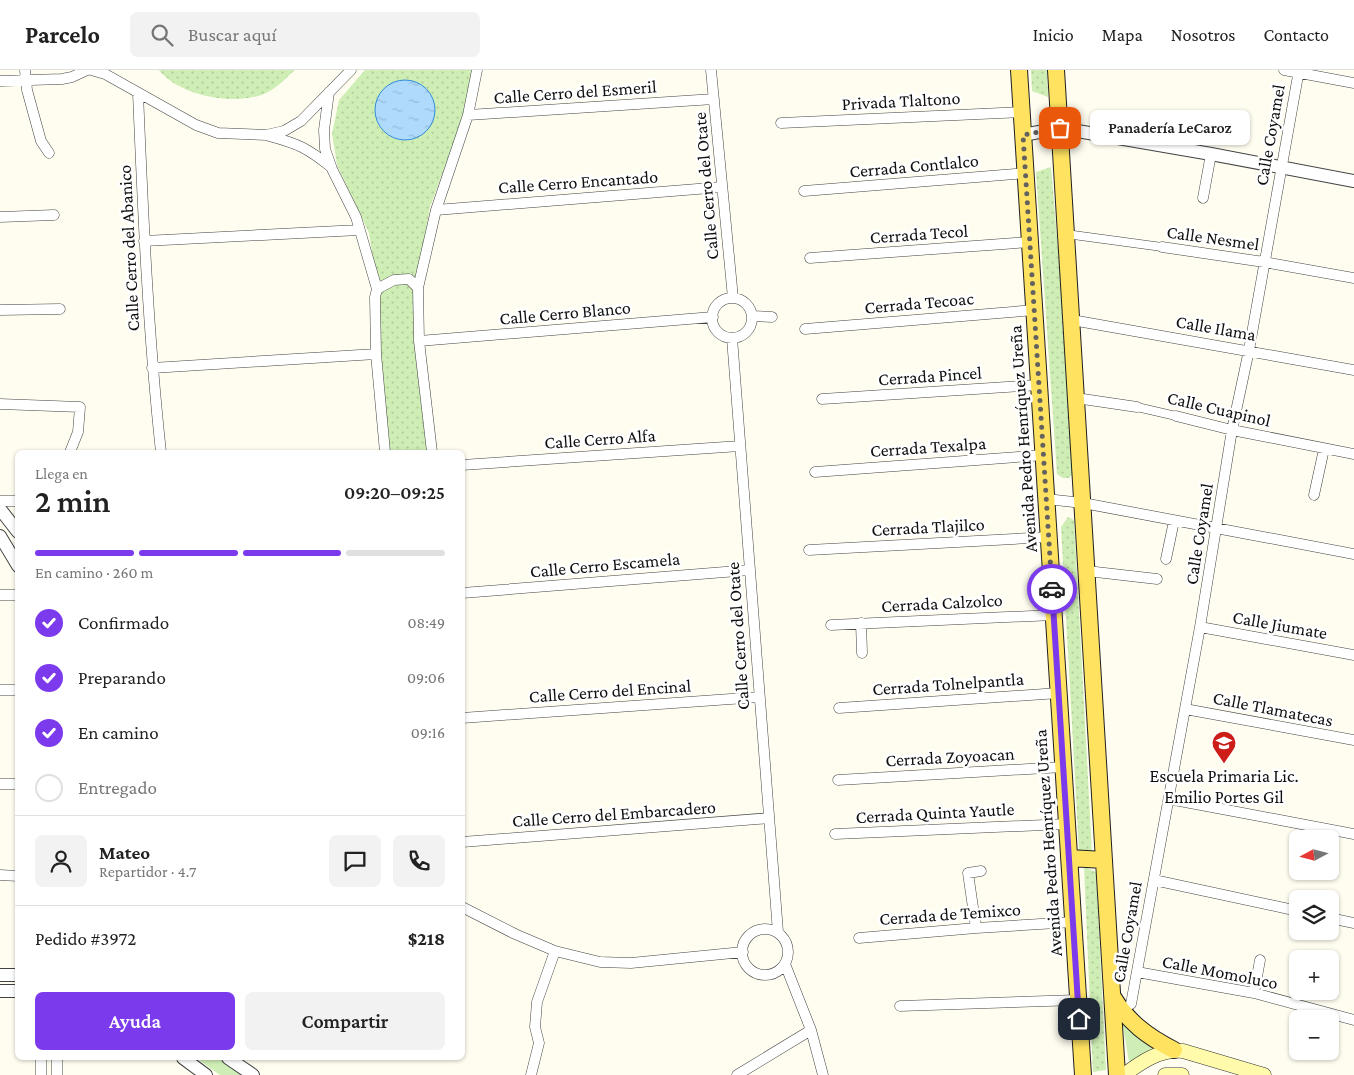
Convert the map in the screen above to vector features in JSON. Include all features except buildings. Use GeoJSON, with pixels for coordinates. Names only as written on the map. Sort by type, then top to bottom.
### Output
{"type":"FeatureCollection","features":[{"type":"Feature","properties":{"kind":"main road","name":"Avenida Pedro Henríquez Ureña"},"geometry":{"type":"LineString","coordinates":[[1019,70],[1083,1075]]}},
{"type":"Feature","properties":{"kind":"main road"},"geometry":{"type":"LineString","coordinates":[[1056,70],[1117,1075]]}},
{"type":"Feature","properties":{"kind":"main road"},"geometry":{"type":"LineString","coordinates":[[1069,858],[1104,860]]}},
{"type":"Feature","properties":{"kind":"main road"},"geometry":{"type":"LineString","coordinates":[[1113,996],[1120,1009],[1142,1031],[1174,1050],[1264,1075]]}},
{"type":"Feature","properties":{"kind":"main road"},"geometry":{"type":"LineString","coordinates":[[1124,1075],[1150,1058],[1174,1050]]}},
{"type":"Feature","properties":{"kind":"main road"},"geometry":{"type":"LineString","coordinates":[[1165,1075],[1182,1075]]}},
{"type":"Feature","properties":{"kind":"street"},"geometry":{"type":"LineString","coordinates":[[0,81],[25,74],[62,79],[72,77],[87,70]]}},
{"type":"Feature","properties":{"kind":"street"},"geometry":{"type":"LineString","coordinates":[[92,70],[105,74],[196,125],[218,133],[266,135],[296,143],[310,150],[332,169]]}},
{"type":"Feature","properties":{"kind":"street"},"geometry":{"type":"LineString","coordinates":[[266,135],[284,131],[301,121],[350,70]]}},
{"type":"Feature","properties":{"kind":"street"},"geometry":{"type":"LineString","coordinates":[[432,450],[419,341],[418,288],[436,210],[468,115],[477,70]]}},
{"type":"Feature","properties":{"kind":"street","name":"Calle Cerro del Otate"},"geometry":{"type":"LineString","coordinates":[[711,70],[733,298]]}},
{"type":"Feature","properties":{"kind":"street"},"geometry":{"type":"LineString","coordinates":[[1284,70],[1299,71],[1354,83]]}},
{"type":"Feature","properties":{"kind":"street","name":"Calle Coyamel"},"geometry":{"type":"LineString","coordinates":[[1131,1004],[1200,627],[1232,430],[1249,350],[1280,167],[1299,71]]}},
{"type":"Feature","properties":{"kind":"street"},"geometry":{"type":"LineString","coordinates":[[25,74],[41,141],[50,153]]}},
{"type":"Feature","properties":{"kind":"street"},"geometry":{"type":"LineString","coordinates":[[329,92],[324,130],[325,149],[332,169],[356,217],[377,289],[375,297],[376,354],[385,450]]}},
{"type":"Feature","properties":{"kind":"street","name":"Calle Cerro del Abanico"},"geometry":{"type":"LineString","coordinates":[[138,93],[144,241],[152,368],[161,450]]}},
{"type":"Feature","properties":{"kind":"street","name":"Calle Cerro del Esmeril"},"geometry":{"type":"LineString","coordinates":[[468,115],[714,98]]}},
{"type":"Feature","properties":{"kind":"street","name":"Privada Tlaltono"},"geometry":{"type":"LineString","coordinates":[[781,123],[1022,112]]}},
{"type":"Feature","properties":{"kind":"street"},"geometry":{"type":"LineString","coordinates":[[1023,135],[1060,128],[1354,181]]}},
{"type":"Feature","properties":{"kind":"street"},"geometry":{"type":"LineString","coordinates":[[1203,198],[1211,154]]}},
{"type":"Feature","properties":{"kind":"street","name":"Cerrada Contlalco"},"geometry":{"type":"LineString","coordinates":[[804,191],[1026,173]]}},
{"type":"Feature","properties":{"kind":"street","name":"Calle Cerro Encantado"},"geometry":{"type":"LineString","coordinates":[[436,210],[722,187]]}},
{"type":"Feature","properties":{"kind":"street"},"geometry":{"type":"LineString","coordinates":[[0,217],[54,216]]}},
{"type":"Feature","properties":{"kind":"street"},"geometry":{"type":"LineString","coordinates":[[144,241],[359,230]]}},
{"type":"Feature","properties":{"kind":"street","name":"Calle Nesmel"},"geometry":{"type":"LineString","coordinates":[[1066,234],[1264,262],[1354,278]]}},
{"type":"Feature","properties":{"kind":"street","name":"Cerrada Tecol"},"geometry":{"type":"LineString","coordinates":[[810,258],[1030,242]]}},
{"type":"Feature","properties":{"kind":"street"},"geometry":{"type":"LineString","coordinates":[[377,289],[394,280],[409,279],[418,288]]}},
{"type":"Feature","properties":{"kind":"street"},"geometry":{"type":"LineString","coordinates":[[733,298],[746,303],[752,316],[747,332],[732,338],[719,333],[715,327],[713,317],[718,305],[723,300],[733,298]]}},
{"type":"Feature","properties":{"kind":"street"},"geometry":{"type":"LineString","coordinates":[[0,310],[60,309]]}},
{"type":"Feature","properties":{"kind":"street","name":"Cerrada Tecoac"},"geometry":{"type":"LineString","coordinates":[[805,329],[1034,310]]}},
{"type":"Feature","properties":{"kind":"street"},"geometry":{"type":"LineString","coordinates":[[752,316],[772,317]]}},
{"type":"Feature","properties":{"kind":"street","name":"Calle Cerro Blanco"},"geometry":{"type":"LineString","coordinates":[[419,341],[713,317]]}},
{"type":"Feature","properties":{"kind":"street","name":"Calle Ilama"},"geometry":{"type":"LineString","coordinates":[[1072,320],[1354,370]]}},
{"type":"Feature","properties":{"kind":"street","name":"Calle Cerro del Otate"},"geometry":{"type":"LineString","coordinates":[[732,338],[778,932]]}},
{"type":"Feature","properties":{"kind":"street"},"geometry":{"type":"LineString","coordinates":[[152,368],[376,354]]}},
{"type":"Feature","properties":{"kind":"street","name":"Cerrada Pincel"},"geometry":{"type":"LineString","coordinates":[[822,399],[1039,386]]}},
{"type":"Feature","properties":{"kind":"street","name":"Calle Cuapinol"},"geometry":{"type":"LineString","coordinates":[[1076,398],[1137,407],[1232,430],[1354,454]]}},
{"type":"Feature","properties":{"kind":"street"},"geometry":{"type":"LineString","coordinates":[[0,404],[80,407],[78,432],[71,450]]}},
{"type":"Feature","properties":{"kind":"street","name":"Calle Cerro Alfa"},"geometry":{"type":"LineString","coordinates":[[465,465],[740,446]]}},
{"type":"Feature","properties":{"kind":"street"},"geometry":{"type":"LineString","coordinates":[[1314,495],[1324,449]]}},
{"type":"Feature","properties":{"kind":"street","name":"Cerrada Texalpa"},"geometry":{"type":"LineString","coordinates":[[815,472],[1044,455]]}},
{"type":"Feature","properties":{"kind":"street"},"geometry":{"type":"LineString","coordinates":[[1046,499],[1083,503],[1354,554]]}},
{"type":"Feature","properties":{"kind":"street"},"geometry":{"type":"LineString","coordinates":[[0,501],[15,501]]}},
{"type":"Feature","properties":{"kind":"street"},"geometry":{"type":"LineString","coordinates":[[0,509],[15,528]]}},
{"type":"Feature","properties":{"kind":"street"},"geometry":{"type":"LineString","coordinates":[[1166,559],[1174,521]]}},
{"type":"Feature","properties":{"kind":"street"},"geometry":{"type":"LineString","coordinates":[[0,536],[15,561]]}},
{"type":"Feature","properties":{"kind":"street","name":"Cerrada Tlajilco"},"geometry":{"type":"LineString","coordinates":[[809,550],[1049,537]]}},
{"type":"Feature","properties":{"kind":"street","name":"Calle Cerro Escamela"},"geometry":{"type":"LineString","coordinates":[[465,593],[750,570]]}},
{"type":"Feature","properties":{"kind":"street"},"geometry":{"type":"LineString","coordinates":[[1087,571],[1157,579]]}},
{"type":"Feature","properties":{"kind":"street"},"geometry":{"type":"LineString","coordinates":[[0,594],[15,595]]}},
{"type":"Feature","properties":{"kind":"street","name":"Cerrada Calzolco"},"geometry":{"type":"LineString","coordinates":[[831,625],[1054,615]]}},
{"type":"Feature","properties":{"kind":"street"},"geometry":{"type":"LineString","coordinates":[[861,623],[862,653]]}},
{"type":"Feature","properties":{"kind":"street","name":"Calle Jiumate"},"geometry":{"type":"LineString","coordinates":[[1200,627],[1354,655]]}},
{"type":"Feature","properties":{"kind":"street"},"geometry":{"type":"LineString","coordinates":[[0,690],[15,690]]}},
{"type":"Feature","properties":{"kind":"street","name":"Cerrada Tolnelpantla"},"geometry":{"type":"LineString","coordinates":[[839,708],[1059,693]]}},
{"type":"Feature","properties":{"kind":"street","name":"Calle Cerro del Encinal"},"geometry":{"type":"LineString","coordinates":[[465,718],[759,697]]}},
{"type":"Feature","properties":{"kind":"street","name":"Calle Tlamatecas"},"geometry":{"type":"LineString","coordinates":[[1185,709],[1354,740]]}},
{"type":"Feature","properties":{"kind":"street","name":"Cerrada Zoyoacan"},"geometry":{"type":"LineString","coordinates":[[838,780],[1063,767]]}},
{"type":"Feature","properties":{"kind":"street"},"geometry":{"type":"LineString","coordinates":[[0,784],[15,784]]}},
{"type":"Feature","properties":{"kind":"street"},"geometry":{"type":"LineString","coordinates":[[1169,799],[1354,834]]}},
{"type":"Feature","properties":{"kind":"street","name":"Calle Cerro del Embarcadero"},"geometry":{"type":"LineString","coordinates":[[465,842],[769,818]]}},
{"type":"Feature","properties":{"kind":"street","name":"Cerrada Quinta Yautle"},"geometry":{"type":"LineString","coordinates":[[835,834],[1067,824]]}},
{"type":"Feature","properties":{"kind":"street"},"geometry":{"type":"LineString","coordinates":[[976,928],[968,873],[981,871]]}},
{"type":"Feature","properties":{"kind":"street"},"geometry":{"type":"LineString","coordinates":[[0,876],[15,876]]}},
{"type":"Feature","properties":{"kind":"street"},"geometry":{"type":"LineString","coordinates":[[1154,880],[1289,909]]}},
{"type":"Feature","properties":{"kind":"street"},"geometry":{"type":"LineString","coordinates":[[465,909],[515,934],[555,951],[600,962],[631,963],[742,952]]}},
{"type":"Feature","properties":{"kind":"street"},"geometry":{"type":"LineString","coordinates":[[1339,920],[1354,923]]}},
{"type":"Feature","properties":{"kind":"street","name":"Cerrada de Temixco"},"geometry":{"type":"LineString","coordinates":[[859,938],[1073,922]]}},
{"type":"Feature","properties":{"kind":"street"},"geometry":{"type":"LineString","coordinates":[[766,929],[778,932],[788,946],[785,964],[777,972],[765,975],[749,968],[742,952],[746,940],[754,932],[766,929]]}},
{"type":"Feature","properties":{"kind":"street"},"geometry":{"type":"LineString","coordinates":[[531,1075],[539,1043],[535,1027],[537,1002],[555,951]]}},
{"type":"Feature","properties":{"kind":"street"},"geometry":{"type":"LineString","coordinates":[[1254,993],[1260,960]]}},
{"type":"Feature","properties":{"kind":"street"},"geometry":{"type":"LineString","coordinates":[[785,964],[811,1030],[823,1075]]}},
{"type":"Feature","properties":{"kind":"street","name":"Calle Momoluco"},"geometry":{"type":"LineString","coordinates":[[1137,972],[1254,993],[1354,1020]]}},
{"type":"Feature","properties":{"kind":"street"},"geometry":{"type":"LineString","coordinates":[[0,975],[15,975]]}},
{"type":"Feature","properties":{"kind":"street"},"geometry":{"type":"LineString","coordinates":[[0,991],[15,991]]}},
{"type":"Feature","properties":{"kind":"street"},"geometry":{"type":"LineString","coordinates":[[900,1006],[1078,1000]]}},
{"type":"Feature","properties":{"kind":"street"},"geometry":{"type":"LineString","coordinates":[[737,1075],[811,1030]]}},
{"type":"Feature","properties":{"kind":"street"},"geometry":{"type":"LineString","coordinates":[[41,1060],[41,1075]]}},
{"type":"Feature","properties":{"kind":"street"},"geometry":{"type":"LineString","coordinates":[[57,1060],[57,1075]]}},
{"type":"Feature","properties":{"kind":"street"},"geometry":{"type":"LineString","coordinates":[[186,1060],[206,1075]]}},
{"type":"Feature","properties":{"kind":"street"},"geometry":{"type":"LineString","coordinates":[[231,1060],[253,1075]]}},
{"type":"Feature","properties":{"kind":"green space"},"geometry":{"type":"Polygon","coordinates":[[[159,70],[295,70],[281,83],[264,94],[238,99],[223,99],[193,92],[168,79],[159,70]]]}},
{"type":"Feature","properties":{"kind":"green space"},"geometry":{"type":"Polygon","coordinates":[[[365,70],[472,70],[464,115],[430,207],[416,287],[430,450],[387,450],[380,387],[378,288],[369,233],[337,165],[332,134],[339,100],[365,70]]]}},
{"type":"Feature","properties":{"kind":"green space"},"geometry":{"type":"Polygon","coordinates":[[[1031,70],[1047,70],[1048,97],[1032,91],[1031,70]]]}},
{"type":"Feature","properties":{"kind":"green space"},"geometry":{"type":"Polygon","coordinates":[[[1051,167],[1077,470],[1069,478],[1063,478],[1057,474],[1036,172],[1051,167]]]}},
{"type":"Feature","properties":{"kind":"green space"},"geometry":{"type":"Polygon","coordinates":[[[1068,517],[1074,520],[1092,853],[1079,850],[1061,527],[1068,517]]]}},
{"type":"Feature","properties":{"kind":"green space"},"geometry":{"type":"Polygon","coordinates":[[[1084,867],[1096,872],[1106,1070],[1093,1072],[1084,867]]]}},
{"type":"Feature","properties":{"kind":"green space"},"geometry":{"type":"Polygon","coordinates":[[[1122,1021],[1158,1049],[1129,1062],[1122,1021]]]}},
{"type":"Feature","properties":{"kind":"green space"},"geometry":{"type":"Polygon","coordinates":[[[199,1060],[221,1060],[242,1075],[220,1075],[199,1060]]]}},
{"type":"Feature","properties":{"kind":"water"},"geometry":{"type":"Polygon","coordinates":[[[405,80],[421,85],[426,89],[430,94],[435,110],[430,126],[426,131],[421,135],[405,140],[389,135],[384,131],[380,126],[375,110],[380,94],[384,89],[389,85],[405,80]]]}},
{"type":"Feature","properties":{"kind":"way so far"},"geometry":{"type":"LineString","coordinates":[[1052,589],[1023,135],[1060,128]]}},
{"type":"Feature","properties":{"kind":"place","name":"Panadería LeCaroz"},"geometry":{"type":"Point","coordinates":[1060,128]}},
{"type":"Feature","properties":{"kind":"place","name":"Escuela Primaria Lic. Emilio Portes Gil"},"geometry":{"type":"Point","coordinates":[1224,764]}},
{"type":"Feature","properties":{"kind":"route"},"geometry":{"type":"LineString","coordinates":[[1052,589],[1079,1019]]}}]}
